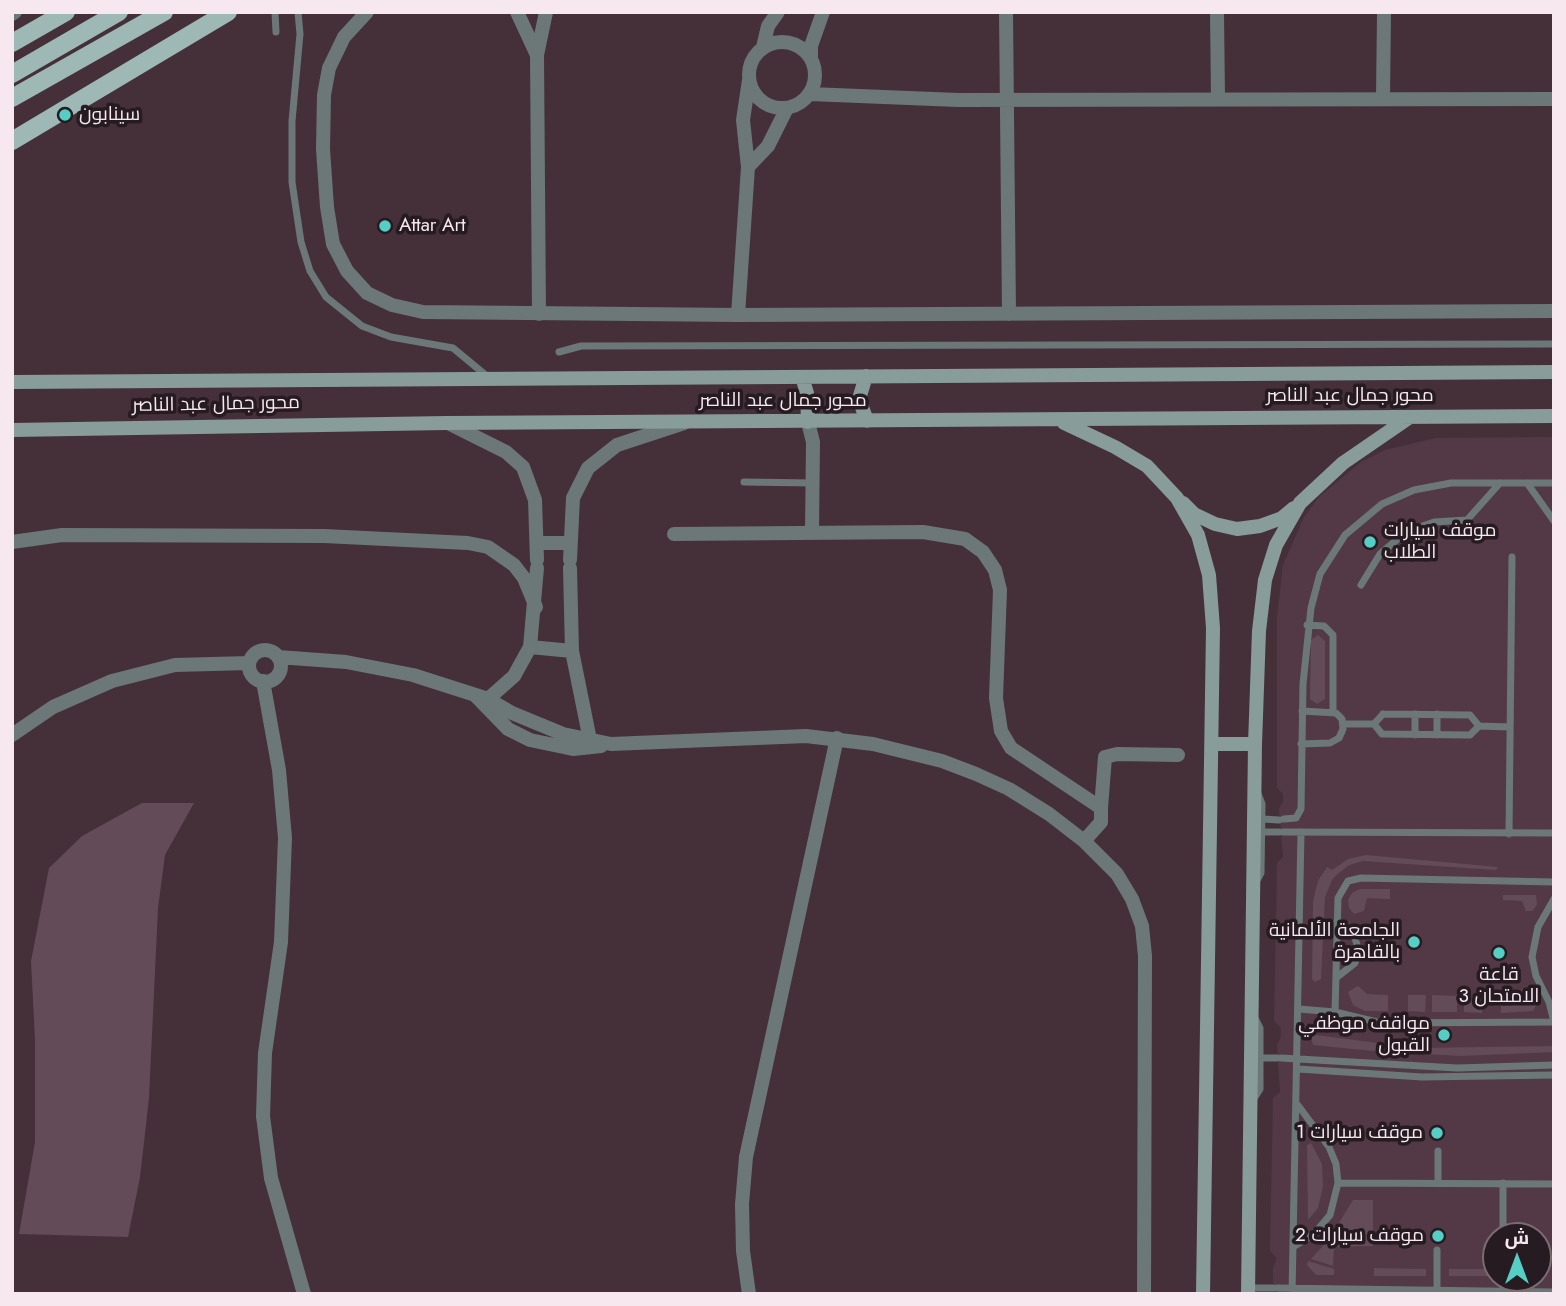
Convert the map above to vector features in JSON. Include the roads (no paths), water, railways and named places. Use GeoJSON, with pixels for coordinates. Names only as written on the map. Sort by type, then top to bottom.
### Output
{"type":"FeatureCollection","features":[{"type":"Feature","properties":{"kind":"main road"},"geometry":{"type":"LineString","coordinates":[[12,43],[66,12]]}},
{"type":"Feature","properties":{"kind":"main road"},"geometry":{"type":"LineString","coordinates":[[12,74],[119,12]]}},
{"type":"Feature","properties":{"kind":"main road"},"geometry":{"type":"LineString","coordinates":[[12,99],[164,12]]}},
{"type":"Feature","properties":{"kind":"main road"},"geometry":{"type":"LineString","coordinates":[[12,141],[228,12]]}},
{"type":"Feature","properties":{"kind":"main road","name":"محور جمال عبد الناصر"},"geometry":{"type":"LineString","coordinates":[[12,382],[1554,372]]}},
{"type":"Feature","properties":{"kind":"main road"},"geometry":{"type":"LineString","coordinates":[[866,376],[859,399],[867,421]]}},
{"type":"Feature","properties":{"kind":"main road"},"geometry":{"type":"LineString","coordinates":[[802,377],[807,393],[808,422]]}},
{"type":"Feature","properties":{"kind":"main road","name":"محور جمال عبد الناصر"},"geometry":{"type":"LineString","coordinates":[[12,429],[447,423],[1554,416]]}},
{"type":"Feature","properties":{"kind":"main road"},"geometry":{"type":"LineString","coordinates":[[1056,420],[1115,447],[1147,466],[1194,514],[1215,524],[1237,528],[1260,526],[1282,518],[1343,463],[1410,417]]}},
{"type":"Feature","properties":{"kind":"main road"},"geometry":{"type":"LineString","coordinates":[[1177,498],[1198,535],[1209,575],[1213,628],[1203,1294]]}},
{"type":"Feature","properties":{"kind":"main road"},"geometry":{"type":"LineString","coordinates":[[1248,1291],[1254,788],[1259,631],[1265,580],[1276,545],[1300,503]]}},
{"type":"Feature","properties":{"kind":"main road"},"geometry":{"type":"LineString","coordinates":[[1212,744],[1255,744]]}},
{"type":"Feature","properties":{"kind":"street"},"geometry":{"type":"LineString","coordinates":[[367,12],[344,37],[329,68],[324,95],[323,149],[327,207],[332,244],[347,271],[367,293],[392,305],[423,312],[539,314],[1554,311]]}},
{"type":"Feature","properties":{"kind":"street"},"geometry":{"type":"LineString","coordinates":[[517,12],[537,55]]}},
{"type":"Feature","properties":{"kind":"street"},"geometry":{"type":"LineString","coordinates":[[539,314],[537,55],[546,12]]}},
{"type":"Feature","properties":{"kind":"street"},"geometry":{"type":"LineString","coordinates":[[763,47],[768,26],[778,12]]}},
{"type":"Feature","properties":{"kind":"street"},"geometry":{"type":"LineString","coordinates":[[749,80],[753,92],[762,102],[774,107],[787,108],[800,103],[810,94],[815,70],[811,46],[823,12]]}},
{"type":"Feature","properties":{"kind":"street"},"geometry":{"type":"LineString","coordinates":[[1006,12],[1009,314]]}},
{"type":"Feature","properties":{"kind":"street"},"geometry":{"type":"LineString","coordinates":[[1217,12],[1218,99]]}},
{"type":"Feature","properties":{"kind":"street"},"geometry":{"type":"LineString","coordinates":[[1383,98],[1384,12]]}},
{"type":"Feature","properties":{"kind":"street"},"geometry":{"type":"LineString","coordinates":[[738,315],[748,167],[743,131],[754,57],[763,47],[776,42],[802,48],[811,58]]}},
{"type":"Feature","properties":{"kind":"street"},"geometry":{"type":"LineString","coordinates":[[810,94],[1007,100],[1547,99],[1554,86]]}},
{"type":"Feature","properties":{"kind":"street"},"geometry":{"type":"LineString","coordinates":[[748,167],[768,146],[787,108]]}},
{"type":"Feature","properties":{"kind":"street"},"geometry":{"type":"LineString","coordinates":[[808,422],[813,442],[812,532]]}},
{"type":"Feature","properties":{"kind":"street"},"geometry":{"type":"LineString","coordinates":[[447,423],[506,452],[523,467],[534,489],[538,543],[536,607],[530,647],[514,676],[481,696]]}},
{"type":"Feature","properties":{"kind":"street"},"geometry":{"type":"LineString","coordinates":[[590,740],[572,651],[570,543],[573,498],[588,468],[617,445],[685,423]]}},
{"type":"Feature","properties":{"kind":"street"},"geometry":{"type":"LineString","coordinates":[[674,534],[945,534],[965,539],[983,552],[995,570],[1000,590],[996,698],[1001,731],[1011,748],[1101,808]]}},
{"type":"Feature","properties":{"kind":"street"},"geometry":{"type":"LineString","coordinates":[[12,542],[62,535],[324,536],[454,541],[488,547],[502,555],[524,578],[536,607]]}},
{"type":"Feature","properties":{"kind":"street"},"geometry":{"type":"LineString","coordinates":[[538,543],[570,543]]}},
{"type":"Feature","properties":{"kind":"street"},"geometry":{"type":"LineString","coordinates":[[530,647],[572,651]]}},
{"type":"Feature","properties":{"kind":"street"},"geometry":{"type":"LineString","coordinates":[[249,663],[254,655],[262,650],[278,657],[380,667],[446,683],[481,696],[537,724],[611,744]]}},
{"type":"Feature","properties":{"kind":"street"},"geometry":{"type":"LineString","coordinates":[[249,663],[254,677],[264,681],[277,676],[281,667],[278,657]]}},
{"type":"Feature","properties":{"kind":"street"},"geometry":{"type":"LineString","coordinates":[[12,735],[52,707],[111,681],[174,666],[249,663]]}},
{"type":"Feature","properties":{"kind":"street"},"geometry":{"type":"LineString","coordinates":[[264,681],[279,770],[285,838],[281,942],[265,1053],[263,1116],[271,1178],[304,1294]]}},
{"type":"Feature","properties":{"kind":"street"},"geometry":{"type":"LineString","coordinates":[[481,696],[490,713],[508,729],[530,740],[573,749],[611,744],[766,736],[837,738],[908,751],[976,774],[1009,789],[1084,841],[1116,874],[1132,899],[1142,926],[1145,956],[1144,1294]]}},
{"type":"Feature","properties":{"kind":"street"},"geometry":{"type":"LineString","coordinates":[[749,1294],[743,1251],[742,1204],[746,1157],[837,738]]}},
{"type":"Feature","properties":{"kind":"street"},"geometry":{"type":"LineString","coordinates":[[1084,841],[1101,822],[1105,757],[1117,754],[1178,755]]}},
{"type":"Feature","properties":{"kind":"lane"},"geometry":{"type":"LineString","coordinates":[[275,12],[276,32]]}},
{"type":"Feature","properties":{"kind":"lane"},"geometry":{"type":"LineString","coordinates":[[298,12],[292,182],[301,242],[310,271],[326,297],[362,326],[391,337],[453,348],[491,380]]}},
{"type":"Feature","properties":{"kind":"lane"},"geometry":{"type":"LineString","coordinates":[[559,352],[581,346],[1554,344]]}},
{"type":"Feature","properties":{"kind":"lane"},"geometry":{"type":"LineString","coordinates":[[744,482],[812,483]]}},
{"type":"Feature","properties":{"kind":"lane"},"geometry":{"type":"LineString","coordinates":[[1361,585],[1380,554],[1406,532],[1434,522],[1467,520],[1500,483]]}},
{"type":"Feature","properties":{"kind":"lane"},"geometry":{"type":"LineString","coordinates":[[1527,483],[1554,522]]}},
{"type":"Feature","properties":{"kind":"lane"},"geometry":{"type":"LineString","coordinates":[[1262,819],[1296,818],[1301,809],[1302,711],[1307,625],[1315,591],[1328,560],[1345,535],[1367,514],[1398,496],[1432,486],[1554,483]]}},
{"type":"Feature","properties":{"kind":"lane"},"geometry":{"type":"LineString","coordinates":[[1509,834],[1512,558]]}},
{"type":"Feature","properties":{"kind":"lane"},"geometry":{"type":"LineString","coordinates":[[1307,625],[1324,626],[1333,635],[1333,712]]}},
{"type":"Feature","properties":{"kind":"lane"},"geometry":{"type":"LineString","coordinates":[[1301,744],[1335,741],[1342,734],[1343,724],[1333,712],[1302,711]]}},
{"type":"Feature","properties":{"kind":"lane"},"geometry":{"type":"LineString","coordinates":[[1343,724],[1374,724],[1383,714],[1437,714],[1470,715],[1479,726]]}},
{"type":"Feature","properties":{"kind":"lane"},"geometry":{"type":"LineString","coordinates":[[1415,714],[1415,734]]}},
{"type":"Feature","properties":{"kind":"lane"},"geometry":{"type":"LineString","coordinates":[[1437,714],[1437,735]]}},
{"type":"Feature","properties":{"kind":"lane"},"geometry":{"type":"LineString","coordinates":[[1374,724],[1382,734],[1470,735],[1479,726],[1510,727]]}},
{"type":"Feature","properties":{"kind":"lane"},"geometry":{"type":"LineString","coordinates":[[1253,884],[1261,873],[1262,832],[1261,800],[1254,788]]}},
{"type":"Feature","properties":{"kind":"lane"},"geometry":{"type":"LineString","coordinates":[[1262,832],[1554,833]]}},
{"type":"Feature","properties":{"kind":"lane"},"geometry":{"type":"LineString","coordinates":[[1292,1291],[1301,832]]}},
{"type":"Feature","properties":{"kind":"lane"},"geometry":{"type":"LineString","coordinates":[[1335,1012],[1339,892],[1354,879],[1554,882]]}},
{"type":"Feature","properties":{"kind":"lane"},"geometry":{"type":"LineString","coordinates":[[1299,1009],[1335,1012],[1381,1023],[1554,1022],[1549,1002],[1535,976],[1532,957],[1535,937],[1554,899]]}},
{"type":"Feature","properties":{"kind":"lane"},"geometry":{"type":"LineString","coordinates":[[1336,978],[1355,963],[1359,951],[1353,932],[1337,921]]}},
{"type":"Feature","properties":{"kind":"lane"},"geometry":{"type":"LineString","coordinates":[[1250,1103],[1260,1089],[1261,1058],[1260,1028],[1251,1012]]}},
{"type":"Feature","properties":{"kind":"lane"},"geometry":{"type":"LineString","coordinates":[[1261,1058],[1457,1068],[1554,1065]]}},
{"type":"Feature","properties":{"kind":"lane"},"geometry":{"type":"LineString","coordinates":[[1298,1069],[1450,1077],[1554,1076]]}},
{"type":"Feature","properties":{"kind":"lane"},"geometry":{"type":"LineString","coordinates":[[1293,1247],[1314,1234],[1330,1215],[1338,1183],[1336,1164],[1329,1147],[1297,1104]]}},
{"type":"Feature","properties":{"kind":"lane"},"geometry":{"type":"LineString","coordinates":[[1438,1151],[1438,1183]]}},
{"type":"Feature","properties":{"kind":"lane"},"geometry":{"type":"LineString","coordinates":[[1338,1183],[1554,1184]]}},
{"type":"Feature","properties":{"kind":"lane"},"geometry":{"type":"LineString","coordinates":[[1503,1183],[1503,1222]]}},
{"type":"Feature","properties":{"kind":"lane"},"geometry":{"type":"LineString","coordinates":[[1437,1250],[1437,1291]]}},
{"type":"Feature","properties":{"kind":"lane"},"geometry":{"type":"LineString","coordinates":[[1248,1291],[1275,1288],[1292,1291],[1482,1292]]}},
{"type":"Feature","properties":{"kind":"lane"},"geometry":{"type":"LineString","coordinates":[[1503,1292],[1554,1293]]}},
{"type":"Feature","properties":{"kind":"place","name":"سينابون"},"geometry":{"type":"Point","coordinates":[65,115]}},
{"type":"Feature","properties":{"kind":"place","name":"Attar Art"},"geometry":{"type":"Point","coordinates":[385,226]}},
{"type":"Feature","properties":{"kind":"place","name":"موقف سيارات الطلاب"},"geometry":{"type":"Point","coordinates":[1370,542]}},
{"type":"Feature","properties":{"kind":"place","name":"الجامعة الألمانية بالقاهرة"},"geometry":{"type":"Point","coordinates":[1414,942]}},
{"type":"Feature","properties":{"kind":"place","name":"قاعة الامتحان 3"},"geometry":{"type":"Point","coordinates":[1499,953]}},
{"type":"Feature","properties":{"kind":"place","name":"مواقف موظفي القبول"},"geometry":{"type":"Point","coordinates":[1444,1035]}},
{"type":"Feature","properties":{"kind":"place","name":"موقف سيارات 1"},"geometry":{"type":"Point","coordinates":[1437,1133]}},
{"type":"Feature","properties":{"kind":"place","name":"موقف سيارات 2"},"geometry":{"type":"Point","coordinates":[1438,1236]}}]}
